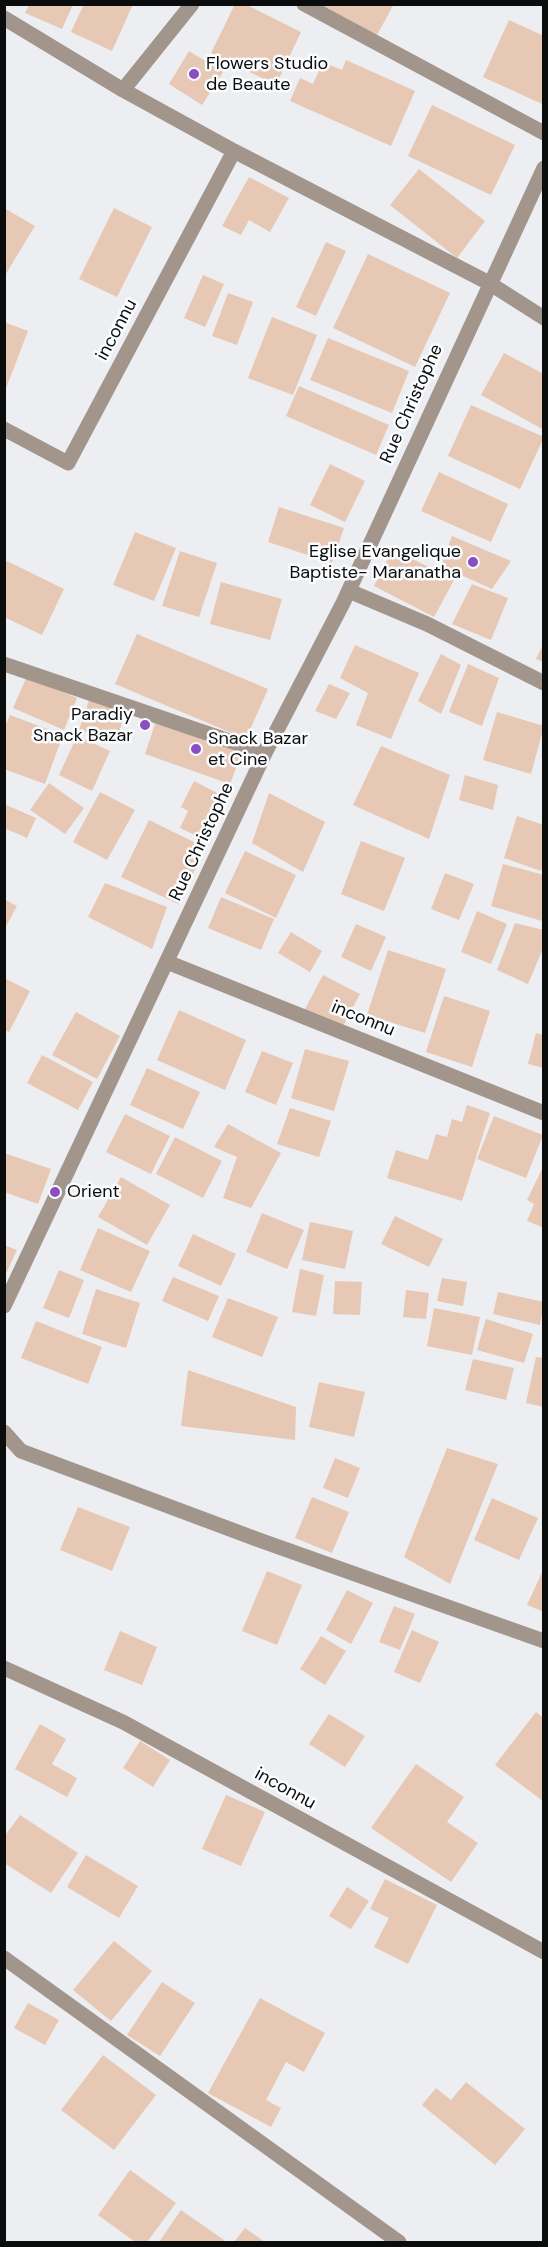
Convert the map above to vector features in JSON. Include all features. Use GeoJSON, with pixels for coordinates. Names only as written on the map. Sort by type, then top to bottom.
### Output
{"type":"FeatureCollection","features":[{"type":"Feature","properties":{"kind":"street"},"geometry":{"type":"LineString","coordinates":[[4,9],[7,4]]}},
{"type":"Feature","properties":{"kind":"street"},"geometry":{"type":"LineString","coordinates":[[123,90],[192,4]]}},
{"type":"Feature","properties":{"kind":"street"},"geometry":{"type":"LineString","coordinates":[[304,4],[543,133]]}},
{"type":"Feature","properties":{"kind":"street"},"geometry":{"type":"LineString","coordinates":[[4,18],[123,90],[234,152],[489,283],[543,318]]}},
{"type":"Feature","properties":{"kind":"street","name":"inconnu"},"geometry":{"type":"LineString","coordinates":[[4,429],[68,463],[234,152]]}},
{"type":"Feature","properties":{"kind":"street","name":"Rue Christophe"},"geometry":{"type":"LineString","coordinates":[[4,1306],[264,753],[349,591],[543,168]]}},
{"type":"Feature","properties":{"kind":"street"},"geometry":{"type":"LineString","coordinates":[[349,591],[427,624],[543,683]]}},
{"type":"Feature","properties":{"kind":"street"},"geometry":{"type":"LineString","coordinates":[[4,664],[264,753]]}},
{"type":"Feature","properties":{"kind":"street","name":"inconnu"},"geometry":{"type":"LineString","coordinates":[[167,962],[543,1113]]}},
{"type":"Feature","properties":{"kind":"street"},"geometry":{"type":"LineString","coordinates":[[4,1432],[21,1451],[259,1540],[543,1641]]}},
{"type":"Feature","properties":{"kind":"street","name":"inconnu"},"geometry":{"type":"LineString","coordinates":[[4,1668],[123,1722],[543,1952]]}},
{"type":"Feature","properties":{"kind":"street"},"geometry":{"type":"LineString","coordinates":[[4,1958],[399,2242]]}},
{"type":"Feature","properties":{"kind":"building"},"geometry":{"type":"Polygon","coordinates":[[[84,4],[133,4],[112,51],[71,32],[84,4]]]}},
{"type":"Feature","properties":{"kind":"building"},"geometry":{"type":"Polygon","coordinates":[[[235,4],[245,4],[301,32],[276,85],[211,53],[235,4]]]}},
{"type":"Feature","properties":{"kind":"building"},"geometry":{"type":"Polygon","coordinates":[[[320,4],[394,4],[377,35],[320,4]]]}},
{"type":"Feature","properties":{"kind":"building"},"geometry":{"type":"Polygon","coordinates":[[[29,5],[73,5],[62,29],[25,13],[29,5]]]}},
{"type":"Feature","properties":{"kind":"building"},"geometry":{"type":"Polygon","coordinates":[[[509,20],[544,36],[542,104],[483,77],[509,20]]]}},
{"type":"Feature","properties":{"kind":"building"},"geometry":{"type":"Polygon","coordinates":[[[189,51],[223,72],[202,105],[169,84],[189,51]]]}},
{"type":"Feature","properties":{"kind":"building"},"geometry":{"type":"Polygon","coordinates":[[[346,60],[415,91],[391,146],[290,101],[300,78],[313,84],[323,62],[342,70],[346,60]]]}},
{"type":"Feature","properties":{"kind":"building"},"geometry":{"type":"Polygon","coordinates":[[[432,105],[515,145],[491,195],[408,156],[432,105]]]}},
{"type":"Feature","properties":{"kind":"building"},"geometry":{"type":"Polygon","coordinates":[[[419,169],[485,221],[457,258],[390,205],[419,169]]]}},
{"type":"Feature","properties":{"kind":"building"},"geometry":{"type":"Polygon","coordinates":[[[249,177],[289,198],[270,232],[249,220],[241,235],[222,226],[249,177]]]}},
{"type":"Feature","properties":{"kind":"building"},"geometry":{"type":"Polygon","coordinates":[[[4,208],[35,226],[4,277],[4,208]]]}},
{"type":"Feature","properties":{"kind":"building"},"geometry":{"type":"Polygon","coordinates":[[[114,208],[152,227],[117,297],[79,279],[114,208]]]}},
{"type":"Feature","properties":{"kind":"building"},"geometry":{"type":"Polygon","coordinates":[[[326,242],[346,251],[316,316],[296,307],[326,242]]]}},
{"type":"Feature","properties":{"kind":"building"},"geometry":{"type":"Polygon","coordinates":[[[368,254],[450,293],[415,367],[333,328],[368,254]]]}},
{"type":"Feature","properties":{"kind":"building"},"geometry":{"type":"Polygon","coordinates":[[[203,275],[224,284],[205,327],[184,318],[203,275]]]}},
{"type":"Feature","properties":{"kind":"building"},"geometry":{"type":"Polygon","coordinates":[[[228,293],[253,302],[237,345],[212,336],[228,293]]]}},
{"type":"Feature","properties":{"kind":"building"},"geometry":{"type":"Polygon","coordinates":[[[272,317],[317,335],[293,395],[248,378],[272,317]]]}},
{"type":"Feature","properties":{"kind":"building"},"geometry":{"type":"Polygon","coordinates":[[[4,322],[28,331],[5,391],[4,391],[4,322]]]}},
{"type":"Feature","properties":{"kind":"building"},"geometry":{"type":"Polygon","coordinates":[[[328,338],[409,371],[392,413],[310,380],[328,338]]]}},
{"type":"Feature","properties":{"kind":"building"},"geometry":{"type":"Polygon","coordinates":[[[504,353],[544,374],[544,430],[481,395],[504,353]]]}},
{"type":"Feature","properties":{"kind":"building"},"geometry":{"type":"Polygon","coordinates":[[[299,386],[389,425],[376,455],[286,416],[299,386]]]}},
{"type":"Feature","properties":{"kind":"building"},"geometry":{"type":"Polygon","coordinates":[[[471,405],[544,437],[520,489],[448,456],[471,405]]]}},
{"type":"Feature","properties":{"kind":"building"},"geometry":{"type":"Polygon","coordinates":[[[330,464],[365,481],[345,522],[310,505],[330,464]]]}},
{"type":"Feature","properties":{"kind":"building"},"geometry":{"type":"Polygon","coordinates":[[[439,472],[508,504],[491,542],[421,511],[439,472]]]}},
{"type":"Feature","properties":{"kind":"building"},"geometry":{"type":"Polygon","coordinates":[[[279,507],[344,528],[332,563],[268,542],[279,507]]]}},
{"type":"Feature","properties":{"kind":"building"},"geometry":{"type":"Polygon","coordinates":[[[135,532],[176,548],[154,601],[113,585],[135,532]]]}},
{"type":"Feature","properties":{"kind":"building"},"geometry":{"type":"Polygon","coordinates":[[[452,536],[511,561],[492,589],[441,566],[452,536]]]}},
{"type":"Feature","properties":{"kind":"building"},"geometry":{"type":"Polygon","coordinates":[[[393,549],[454,580],[434,617],[374,586],[393,549]]]}},
{"type":"Feature","properties":{"kind":"building"},"geometry":{"type":"Polygon","coordinates":[[[180,551],[217,563],[199,617],[162,606],[180,551]]]}},
{"type":"Feature","properties":{"kind":"building"},"geometry":{"type":"Polygon","coordinates":[[[7,561],[64,589],[42,635],[4,617],[4,566],[7,561]]]}},
{"type":"Feature","properties":{"kind":"building"},"geometry":{"type":"Polygon","coordinates":[[[221,582],[282,599],[270,640],[210,624],[221,582]]]}},
{"type":"Feature","properties":{"kind":"building"},"geometry":{"type":"Polygon","coordinates":[[[472,584],[508,598],[491,640],[452,624],[472,584]]]}},
{"type":"Feature","properties":{"kind":"building"},"geometry":{"type":"Polygon","coordinates":[[[137,634],[268,689],[246,739],[115,684],[137,634]]]}},
{"type":"Feature","properties":{"kind":"building"},"geometry":{"type":"Polygon","coordinates":[[[544,642],[544,662],[536,659],[544,642]]]}},
{"type":"Feature","properties":{"kind":"building"},"geometry":{"type":"Polygon","coordinates":[[[355,645],[419,673],[391,739],[356,725],[368,693],[340,678],[355,645]]]}},
{"type":"Feature","properties":{"kind":"building"},"geometry":{"type":"Polygon","coordinates":[[[441,654],[461,665],[441,714],[418,701],[441,654]]]}},
{"type":"Feature","properties":{"kind":"building"},"geometry":{"type":"Polygon","coordinates":[[[468,664],[499,678],[482,726],[449,712],[468,664]]]}},
{"type":"Feature","properties":{"kind":"building"},"geometry":{"type":"Polygon","coordinates":[[[27,676],[77,698],[64,730],[13,708],[27,676]]]}},
{"type":"Feature","properties":{"kind":"building"},"geometry":{"type":"Polygon","coordinates":[[[329,684],[350,693],[336,719],[315,711],[329,684]]]}},
{"type":"Feature","properties":{"kind":"building"},"geometry":{"type":"Polygon","coordinates":[[[89,700],[126,713],[115,742],[79,730],[89,700]]]}},
{"type":"Feature","properties":{"kind":"building"},"geometry":{"type":"Polygon","coordinates":[[[497,712],[544,726],[531,774],[483,760],[497,712]]]}},
{"type":"Feature","properties":{"kind":"building"},"geometry":{"type":"Polygon","coordinates":[[[10,715],[63,735],[45,784],[4,769],[4,729],[10,715]]]}},
{"type":"Feature","properties":{"kind":"building"},"geometry":{"type":"Polygon","coordinates":[[[156,721],[242,752],[230,784],[145,754],[156,721]]]}},
{"type":"Feature","properties":{"kind":"building"},"geometry":{"type":"Polygon","coordinates":[[[77,736],[110,751],[92,791],[59,775],[77,736]]]}},
{"type":"Feature","properties":{"kind":"building"},"geometry":{"type":"Polygon","coordinates":[[[381,746],[450,775],[429,839],[353,805],[381,746]]]}},
{"type":"Feature","properties":{"kind":"building"},"geometry":{"type":"Polygon","coordinates":[[[465,775],[498,785],[493,810],[459,800],[465,775]]]}},
{"type":"Feature","properties":{"kind":"building"},"geometry":{"type":"Polygon","coordinates":[[[194,781],[223,796],[201,838],[180,828],[188,811],[181,807],[194,781]]]}},
{"type":"Feature","properties":{"kind":"building"},"geometry":{"type":"Polygon","coordinates":[[[49,783],[84,808],[65,834],[30,810],[49,783]]]}},
{"type":"Feature","properties":{"kind":"building"},"geometry":{"type":"Polygon","coordinates":[[[100,792],[135,810],[107,860],[73,842],[100,792]]]}},
{"type":"Feature","properties":{"kind":"building"},"geometry":{"type":"Polygon","coordinates":[[[269,793],[325,822],[303,872],[252,843],[269,793]]]}},
{"type":"Feature","properties":{"kind":"building"},"geometry":{"type":"Polygon","coordinates":[[[4,804],[36,818],[27,838],[4,828],[4,804]]]}},
{"type":"Feature","properties":{"kind":"building"},"geometry":{"type":"Polygon","coordinates":[[[517,816],[544,825],[544,862],[541,871],[504,858],[517,816]]]}},
{"type":"Feature","properties":{"kind":"building"},"geometry":{"type":"Polygon","coordinates":[[[149,820],[206,848],[178,904],[121,877],[149,820]]]}},
{"type":"Feature","properties":{"kind":"building"},"geometry":{"type":"Polygon","coordinates":[[[361,841],[405,858],[384,911],[341,894],[361,841]]]}},
{"type":"Feature","properties":{"kind":"building"},"geometry":{"type":"Polygon","coordinates":[[[245,851],[296,875],[276,918],[225,893],[245,851]]]}},
{"type":"Feature","properties":{"kind":"building"},"geometry":{"type":"Polygon","coordinates":[[[503,864],[544,875],[542,921],[491,906],[503,864]]]}},
{"type":"Feature","properties":{"kind":"building"},"geometry":{"type":"Polygon","coordinates":[[[445,873],[474,884],[459,920],[431,909],[445,873]]]}},
{"type":"Feature","properties":{"kind":"building"},"geometry":{"type":"Polygon","coordinates":[[[105,883],[167,907],[152,949],[88,917],[105,883]]]}},
{"type":"Feature","properties":{"kind":"building"},"geometry":{"type":"Polygon","coordinates":[[[221,897],[274,919],[261,950],[208,928],[221,897]]]}},
{"type":"Feature","properties":{"kind":"building"},"geometry":{"type":"Polygon","coordinates":[[[4,899],[17,906],[4,930],[4,899]]]}},
{"type":"Feature","properties":{"kind":"building"},"geometry":{"type":"Polygon","coordinates":[[[477,911],[507,924],[491,964],[461,952],[477,911]]]}},
{"type":"Feature","properties":{"kind":"building"},"geometry":{"type":"Polygon","coordinates":[[[515,923],[544,930],[544,946],[528,984],[497,970],[515,923]]]}},
{"type":"Feature","properties":{"kind":"building"},"geometry":{"type":"Polygon","coordinates":[[[356,924],[386,937],[371,971],[341,957],[356,924]]]}},
{"type":"Feature","properties":{"kind":"building"},"geometry":{"type":"Polygon","coordinates":[[[291,932],[322,951],[310,972],[278,953],[291,932]]]}},
{"type":"Feature","properties":{"kind":"building"},"geometry":{"type":"Polygon","coordinates":[[[388,950],[446,969],[425,1033],[367,1015],[388,950]]]}},
{"type":"Feature","properties":{"kind":"building"},"geometry":{"type":"Polygon","coordinates":[[[323,975],[360,994],[341,1030],[304,1011],[323,975]]]}},
{"type":"Feature","properties":{"kind":"building"},"geometry":{"type":"Polygon","coordinates":[[[4,978],[30,991],[9,1032],[4,1030],[4,978]]]}},
{"type":"Feature","properties":{"kind":"building"},"geometry":{"type":"Polygon","coordinates":[[[444,996],[490,1011],[472,1067],[426,1052],[444,996]]]}},
{"type":"Feature","properties":{"kind":"building"},"geometry":{"type":"Polygon","coordinates":[[[179,1010],[246,1040],[225,1090],[157,1060],[179,1010]]]}},
{"type":"Feature","properties":{"kind":"building"},"geometry":{"type":"Polygon","coordinates":[[[76,1012],[120,1036],[97,1079],[52,1055],[76,1012]]]}},
{"type":"Feature","properties":{"kind":"building"},"geometry":{"type":"Polygon","coordinates":[[[536,1033],[544,1035],[544,1068],[528,1064],[536,1033]]]}},
{"type":"Feature","properties":{"kind":"building"},"geometry":{"type":"Polygon","coordinates":[[[305,1049],[349,1061],[334,1111],[291,1098],[305,1049]]]}},
{"type":"Feature","properties":{"kind":"building"},"geometry":{"type":"Polygon","coordinates":[[[262,1051],[293,1063],[276,1105],[245,1092],[262,1051]]]}},
{"type":"Feature","properties":{"kind":"building"},"geometry":{"type":"Polygon","coordinates":[[[42,1055],[93,1082],[78,1110],[27,1083],[42,1055]]]}},
{"type":"Feature","properties":{"kind":"building"},"geometry":{"type":"Polygon","coordinates":[[[147,1068],[200,1092],[183,1129],[130,1105],[147,1068]]]}},
{"type":"Feature","properties":{"kind":"building"},"geometry":{"type":"Polygon","coordinates":[[[467,1105],[490,1113],[462,1201],[387,1178],[396,1150],[428,1160],[436,1134],[447,1137],[452,1119],[462,1122],[467,1105]]]}},
{"type":"Feature","properties":{"kind":"building"},"geometry":{"type":"Polygon","coordinates":[[[290,1108],[331,1121],[319,1157],[277,1144],[290,1108]]]}},
{"type":"Feature","properties":{"kind":"building"},"geometry":{"type":"Polygon","coordinates":[[[125,1114],[170,1136],[151,1174],[106,1152],[125,1114]]]}},
{"type":"Feature","properties":{"kind":"building"},"geometry":{"type":"Polygon","coordinates":[[[494,1116],[543,1135],[526,1178],[477,1159],[494,1116]]]}},
{"type":"Feature","properties":{"kind":"building"},"geometry":{"type":"Polygon","coordinates":[[[228,1124],[281,1153],[251,1208],[223,1198],[237,1157],[214,1147],[228,1124]]]}},
{"type":"Feature","properties":{"kind":"building"},"geometry":{"type":"Polygon","coordinates":[[[175,1137],[222,1161],[203,1198],[156,1174],[175,1137]]]}},
{"type":"Feature","properties":{"kind":"building"},"geometry":{"type":"Polygon","coordinates":[[[4,1153],[51,1169],[38,1204],[4,1192],[4,1153]]]}},
{"type":"Feature","properties":{"kind":"building"},"geometry":{"type":"Polygon","coordinates":[[[544,1165],[544,1228],[527,1221],[534,1204],[527,1200],[544,1165]]]}},
{"type":"Feature","properties":{"kind":"building"},"geometry":{"type":"Polygon","coordinates":[[[121,1177],[170,1205],[147,1245],[98,1217],[121,1177]]]}},
{"type":"Feature","properties":{"kind":"building"},"geometry":{"type":"Polygon","coordinates":[[[262,1213],[304,1230],[287,1269],[246,1252],[262,1213]]]}},
{"type":"Feature","properties":{"kind":"building"},"geometry":{"type":"Polygon","coordinates":[[[395,1216],[443,1239],[429,1267],[381,1244],[395,1216]]]}},
{"type":"Feature","properties":{"kind":"building"},"geometry":{"type":"Polygon","coordinates":[[[310,1222],[353,1231],[345,1269],[302,1260],[310,1222]]]}},
{"type":"Feature","properties":{"kind":"building"},"geometry":{"type":"Polygon","coordinates":[[[98,1228],[150,1251],[131,1292],[80,1270],[98,1228]]]}},
{"type":"Feature","properties":{"kind":"building"},"geometry":{"type":"Polygon","coordinates":[[[193,1234],[236,1254],[221,1286],[178,1266],[193,1234]]]}},
{"type":"Feature","properties":{"kind":"building"},"geometry":{"type":"Polygon","coordinates":[[[4,1245],[17,1250],[4,1278],[4,1245]]]}},
{"type":"Feature","properties":{"kind":"building"},"geometry":{"type":"Polygon","coordinates":[[[300,1269],[324,1275],[316,1316],[292,1312],[300,1269]]]}},
{"type":"Feature","properties":{"kind":"building"},"geometry":{"type":"Polygon","coordinates":[[[59,1270],[84,1280],[69,1318],[43,1308],[59,1270]]]}},
{"type":"Feature","properties":{"kind":"building"},"geometry":{"type":"Polygon","coordinates":[[[173,1277],[219,1296],[208,1321],[162,1301],[173,1277]]]}},
{"type":"Feature","properties":{"kind":"building"},"geometry":{"type":"Polygon","coordinates":[[[442,1278],[467,1282],[463,1306],[437,1301],[442,1278]]]}},
{"type":"Feature","properties":{"kind":"building"},"geometry":{"type":"Polygon","coordinates":[[[335,1281],[362,1282],[360,1315],[333,1314],[335,1281]]]}},
{"type":"Feature","properties":{"kind":"building"},"geometry":{"type":"Polygon","coordinates":[[[96,1289],[140,1303],[126,1348],[82,1334],[96,1289]]]}},
{"type":"Feature","properties":{"kind":"building"},"geometry":{"type":"Polygon","coordinates":[[[406,1290],[429,1293],[426,1319],[403,1317],[406,1290]]]}},
{"type":"Feature","properties":{"kind":"building"},"geometry":{"type":"Polygon","coordinates":[[[498,1292],[544,1302],[540,1325],[493,1314],[498,1292]]]}},
{"type":"Feature","properties":{"kind":"building"},"geometry":{"type":"Polygon","coordinates":[[[228,1298],[278,1317],[262,1357],[212,1337],[228,1298]]]}},
{"type":"Feature","properties":{"kind":"building"},"geometry":{"type":"Polygon","coordinates":[[[434,1308],[480,1317],[472,1355],[427,1346],[434,1308]]]}},
{"type":"Feature","properties":{"kind":"building"},"geometry":{"type":"Polygon","coordinates":[[[486,1319],[533,1334],[524,1363],[477,1350],[486,1319]]]}},
{"type":"Feature","properties":{"kind":"building"},"geometry":{"type":"Polygon","coordinates":[[[36,1321],[102,1347],[88,1384],[21,1358],[36,1321]]]}},
{"type":"Feature","properties":{"kind":"building"},"geometry":{"type":"Polygon","coordinates":[[[536,1357],[544,1358],[544,1407],[526,1403],[536,1357]]]}},
{"type":"Feature","properties":{"kind":"building"},"geometry":{"type":"Polygon","coordinates":[[[473,1359],[514,1368],[506,1400],[465,1390],[473,1359]]]}},
{"type":"Feature","properties":{"kind":"building"},"geometry":{"type":"Polygon","coordinates":[[[188,1370],[296,1407],[295,1440],[181,1426],[188,1370]]]}},
{"type":"Feature","properties":{"kind":"building"},"geometry":{"type":"Polygon","coordinates":[[[319,1382],[365,1392],[354,1437],[309,1427],[319,1382]]]}},
{"type":"Feature","properties":{"kind":"building"},"geometry":{"type":"Polygon","coordinates":[[[447,1448],[498,1464],[450,1584],[404,1557],[447,1448]]]}},
{"type":"Feature","properties":{"kind":"building"},"geometry":{"type":"Polygon","coordinates":[[[335,1458],[360,1468],[348,1498],[323,1488],[335,1458]]]}},
{"type":"Feature","properties":{"kind":"building"},"geometry":{"type":"Polygon","coordinates":[[[312,1497],[349,1512],[332,1553],[295,1538],[312,1497]]]}},
{"type":"Feature","properties":{"kind":"building"},"geometry":{"type":"Polygon","coordinates":[[[492,1498],[538,1518],[519,1560],[474,1540],[492,1498]]]}},
{"type":"Feature","properties":{"kind":"building"},"geometry":{"type":"Polygon","coordinates":[[[78,1507],[130,1527],[112,1571],[60,1550],[78,1507]]]}},
{"type":"Feature","properties":{"kind":"building"},"geometry":{"type":"Polygon","coordinates":[[[544,1568],[544,1612],[527,1605],[544,1568]]]}},
{"type":"Feature","properties":{"kind":"building"},"geometry":{"type":"Polygon","coordinates":[[[267,1571],[302,1585],[277,1645],[242,1631],[267,1571]]]}},
{"type":"Feature","properties":{"kind":"building"},"geometry":{"type":"Polygon","coordinates":[[[347,1590],[373,1603],[351,1644],[326,1630],[347,1590]]]}},
{"type":"Feature","properties":{"kind":"building"},"geometry":{"type":"Polygon","coordinates":[[[394,1606],[415,1614],[400,1650],[379,1642],[394,1606]]]}},
{"type":"Feature","properties":{"kind":"building"},"geometry":{"type":"Polygon","coordinates":[[[412,1630],[439,1642],[420,1683],[394,1672],[412,1630]]]}},
{"type":"Feature","properties":{"kind":"building"},"geometry":{"type":"Polygon","coordinates":[[[120,1631],[157,1647],[142,1685],[104,1670],[120,1631]]]}},
{"type":"Feature","properties":{"kind":"building"},"geometry":{"type":"Polygon","coordinates":[[[321,1636],[346,1651],[325,1685],[300,1669],[321,1636]]]}},
{"type":"Feature","properties":{"kind":"building"},"geometry":{"type":"Polygon","coordinates":[[[536,1712],[544,1718],[544,1802],[495,1765],[536,1712]]]}},
{"type":"Feature","properties":{"kind":"building"},"geometry":{"type":"Polygon","coordinates":[[[329,1714],[365,1736],[345,1767],[309,1744],[329,1714]]]}},
{"type":"Feature","properties":{"kind":"building"},"geometry":{"type":"Polygon","coordinates":[[[40,1724],[66,1739],[52,1764],[77,1778],[67,1797],[15,1769],[40,1724]]]}},
{"type":"Feature","properties":{"kind":"building"},"geometry":{"type":"Polygon","coordinates":[[[140,1741],[170,1760],[153,1787],[123,1768],[140,1741]]]}},
{"type":"Feature","properties":{"kind":"building"},"geometry":{"type":"Polygon","coordinates":[[[416,1764],[464,1797],[447,1822],[478,1843],[451,1882],[371,1828],[416,1764]]]}},
{"type":"Feature","properties":{"kind":"building"},"geometry":{"type":"Polygon","coordinates":[[[226,1795],[265,1812],[241,1866],[202,1849],[226,1795]]]}},
{"type":"Feature","properties":{"kind":"building"},"geometry":{"type":"Polygon","coordinates":[[[20,1815],[78,1853],[51,1893],[4,1863],[4,1837],[20,1815]]]}},
{"type":"Feature","properties":{"kind":"building"},"geometry":{"type":"Polygon","coordinates":[[[86,1855],[138,1886],[119,1918],[67,1887],[86,1855]]]}},
{"type":"Feature","properties":{"kind":"building"},"geometry":{"type":"Polygon","coordinates":[[[385,1879],[437,1905],[408,1964],[374,1947],[389,1918],[370,1909],[385,1879]]]}},
{"type":"Feature","properties":{"kind":"building"},"geometry":{"type":"Polygon","coordinates":[[[347,1887],[369,1901],[351,1929],[329,1916],[347,1887]]]}},
{"type":"Feature","properties":{"kind":"building"},"geometry":{"type":"Polygon","coordinates":[[[114,1941],[152,1971],[111,2021],[73,1990],[114,1941]]]}},
{"type":"Feature","properties":{"kind":"building"},"geometry":{"type":"Polygon","coordinates":[[[162,1982],[195,2003],[160,2056],[127,2035],[162,1982]]]}},
{"type":"Feature","properties":{"kind":"building"},"geometry":{"type":"Polygon","coordinates":[[[260,1998],[325,2033],[304,2072],[286,2062],[266,2100],[281,2108],[271,2127],[208,2093],[260,1998]]]}},
{"type":"Feature","properties":{"kind":"building"},"geometry":{"type":"Polygon","coordinates":[[[28,2003],[59,2020],[45,2045],[14,2028],[28,2003]]]}},
{"type":"Feature","properties":{"kind":"building"},"geometry":{"type":"Polygon","coordinates":[[[103,2055],[156,2095],[114,2150],[61,2110],[103,2055]]]}},
{"type":"Feature","properties":{"kind":"building"},"geometry":{"type":"Polygon","coordinates":[[[466,2082],[525,2129],[495,2165],[422,2105],[436,2088],[451,2100],[466,2082]]]}},
{"type":"Feature","properties":{"kind":"building"},"geometry":{"type":"Polygon","coordinates":[[[130,2170],[176,2203],[147,2242],[135,2242],[98,2215],[130,2170]]]}},
{"type":"Feature","properties":{"kind":"building"},"geometry":{"type":"Polygon","coordinates":[[[181,2210],[224,2240],[222,2242],[159,2242],[181,2210]]]}},
{"type":"Feature","properties":{"kind":"building"},"geometry":{"type":"Polygon","coordinates":[[[245,2228],[265,2242],[234,2242],[245,2228]]]}},
{"type":"Feature","properties":{"kind":"place","name":"Flowers Studio de Beaute"},"geometry":{"type":"Point","coordinates":[194,74]}},
{"type":"Feature","properties":{"kind":"place","name":"Eglise Evangelique Baptiste- Maranatha"},"geometry":{"type":"Point","coordinates":[473,562]}},
{"type":"Feature","properties":{"kind":"place","name":"Paradiy Snack Bazar"},"geometry":{"type":"Point","coordinates":[145,725]}},
{"type":"Feature","properties":{"kind":"place","name":"Snack Bazar et Cine"},"geometry":{"type":"Point","coordinates":[196,749]}},
{"type":"Feature","properties":{"kind":"place","name":"Orient"},"geometry":{"type":"Point","coordinates":[55,1192]}}]}
